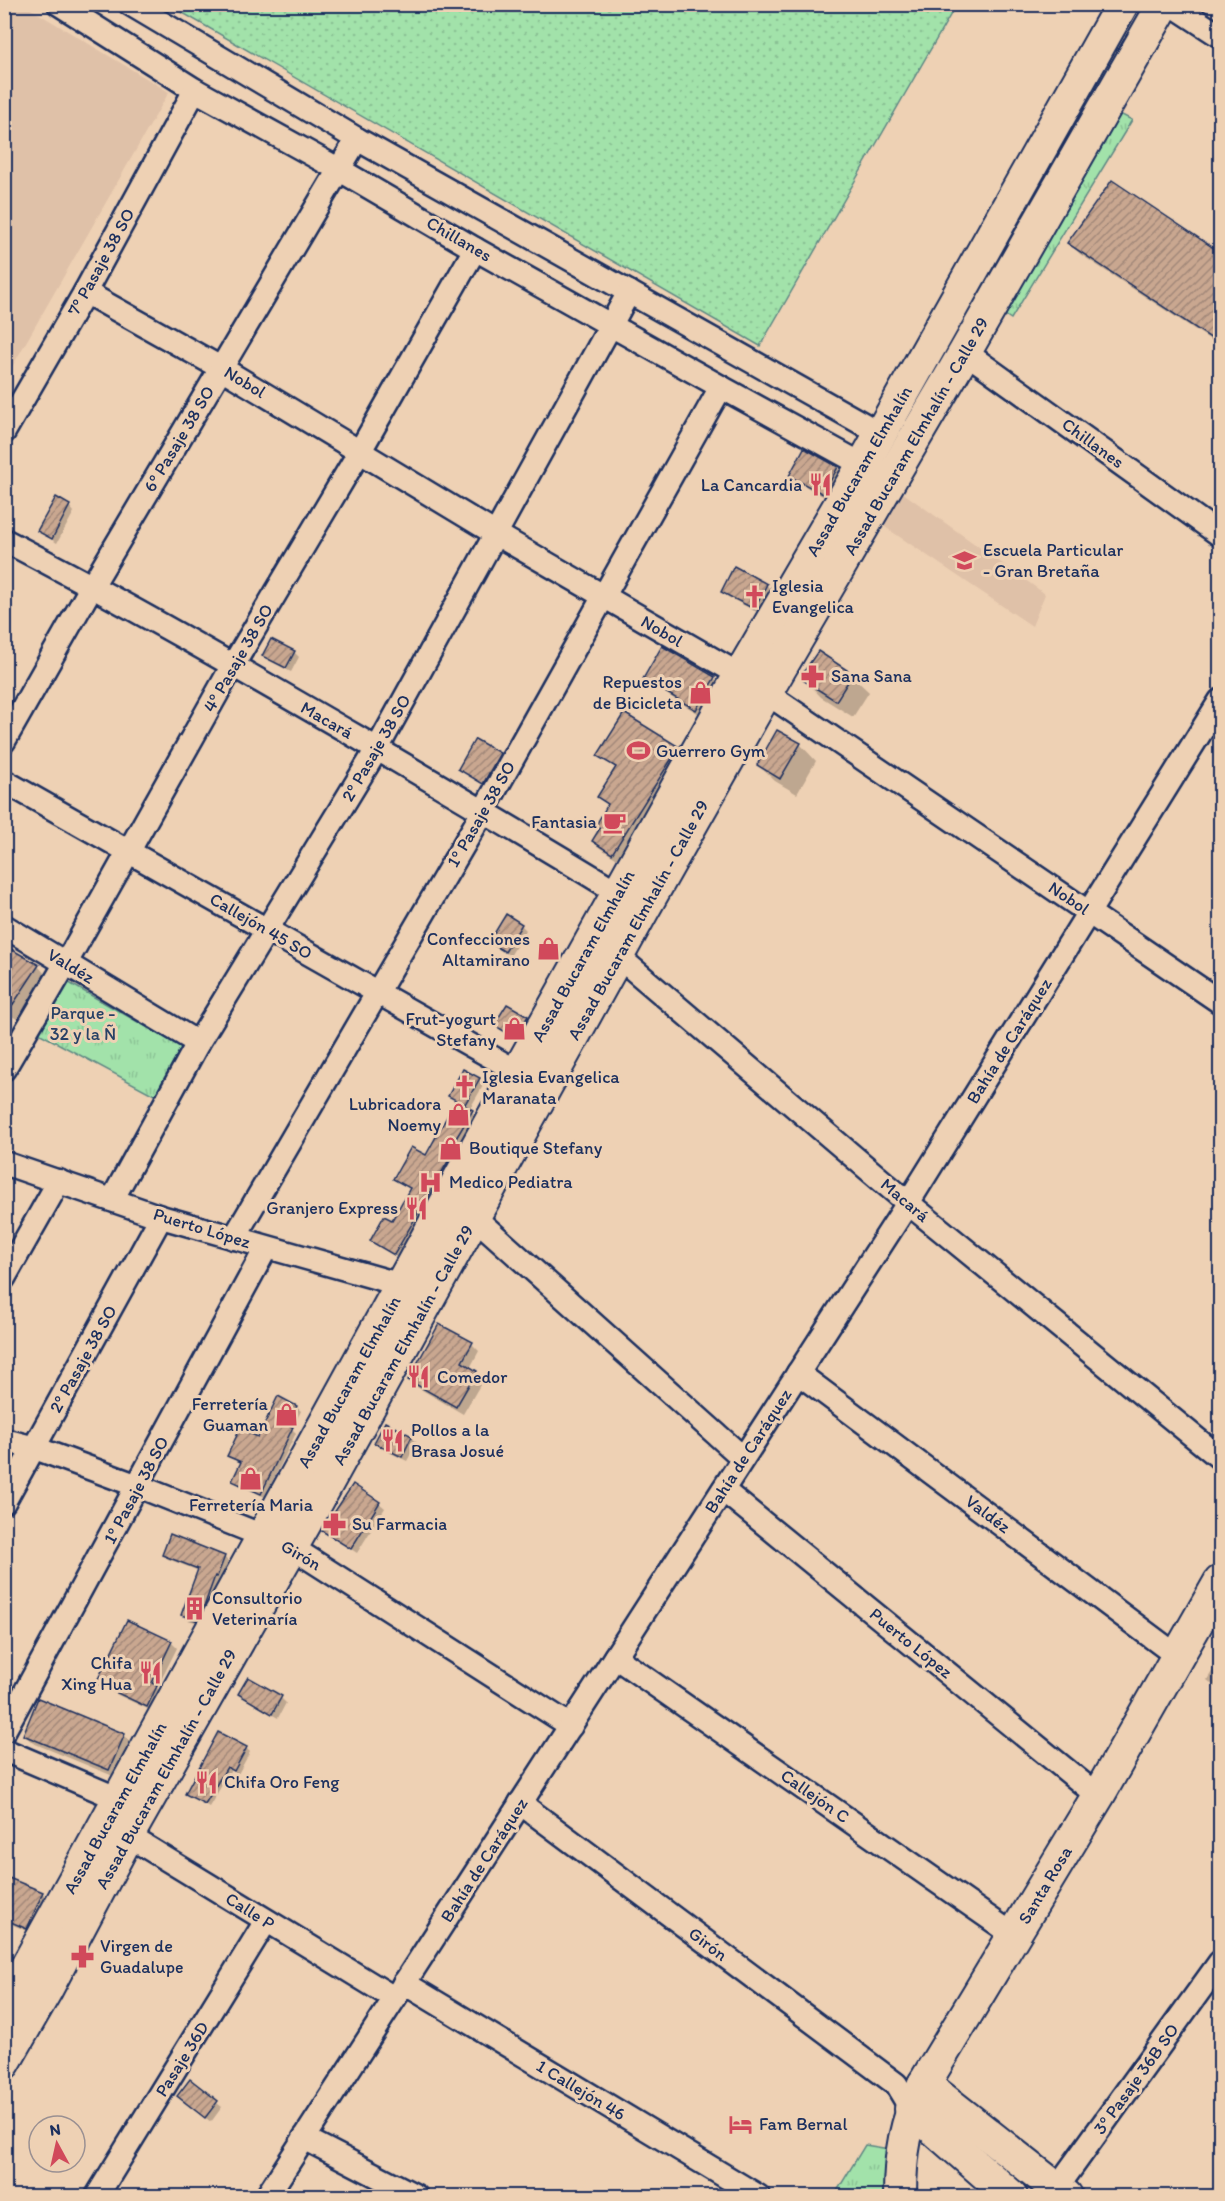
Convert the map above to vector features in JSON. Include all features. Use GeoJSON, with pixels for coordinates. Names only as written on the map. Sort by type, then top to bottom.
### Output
{"type":"FeatureCollection","features":[{"type":"Feature","properties":{"kind":"main road","name":"Assad Bucaram Elmhalín"},"geometry":{"type":"LineString","coordinates":[[4,2008],[124,1817],[278,1542],[402,1285],[518,1072],[594,937],[631,901],[740,675],[863,465],[1122,4]]}},
{"type":"Feature","properties":{"kind":"main road","name":"Assad Bucaram Elmhalín - Calle 29"},"geometry":{"type":"LineString","coordinates":[[278,1542],[473,1216],[618,957],[631,901],[765,694],[965,352],[1164,4]]}},
{"type":"Feature","properties":{"kind":"main road","name":"Santa Rosa"},"geometry":{"type":"LineString","coordinates":[[900,2196],[900,2160],[910,2093],[1015,1936],[1221,1582]]}},
{"type":"Feature","properties":{"kind":"main road"},"geometry":{"type":"LineString","coordinates":[[4,2063],[24,1979]]}},
{"type":"Feature","properties":{"kind":"main road","name":"Girón"},"geometry":{"type":"LineString","coordinates":[[910,2093],[1058,2194]]}},
{"type":"Feature","properties":{"kind":"main road","name":"Girón"},"geometry":{"type":"LineString","coordinates":[[910,2093],[1011,2196]]}},
{"type":"Feature","properties":{"kind":"street","name":"Chillanes"},"geometry":{"type":"LineString","coordinates":[[59,4],[195,90],[863,465]]}},
{"type":"Feature","properties":{"kind":"street","name":"Chillanes"},"geometry":{"type":"LineString","coordinates":[[130,4],[357,139],[880,434]]}},
{"type":"Feature","properties":{"kind":"street"},"geometry":{"type":"LineString","coordinates":[[1172,4],[1220,36]]}},
{"type":"Feature","properties":{"kind":"street","name":"7º Pasaje 38 SO"},"geometry":{"type":"LineString","coordinates":[[4,432],[85,292],[195,90]]}},
{"type":"Feature","properties":{"kind":"street","name":"6º Pasaje 38 SO"},"geometry":{"type":"LineString","coordinates":[[4,741],[92,586],[357,139]]}},
{"type":"Feature","properties":{"kind":"street","name":"4º Pasaje 38 SO"},"geometry":{"type":"LineString","coordinates":[[4,1069],[233,665],[360,451],[475,249]]}},
{"type":"Feature","properties":{"kind":"street","name":"Nobol"},"geometry":{"type":"LineString","coordinates":[[85,292],[221,368],[496,534],[740,675],[1221,1002]]}},
{"type":"Feature","properties":{"kind":"street","name":"2º Pasaje 38 SO"},"geometry":{"type":"LineString","coordinates":[[112,1200],[198,1042],[376,749],[629,292]]}},
{"type":"Feature","properties":{"kind":"street","name":"Chillanes"},"geometry":{"type":"LineString","coordinates":[[965,352],[1221,535]]}},
{"type":"Feature","properties":{"kind":"street","name":"1º Pasaje 38 SO"},"geometry":{"type":"LineString","coordinates":[[234,1238],[484,810],[721,387]]}},
{"type":"Feature","properties":{"kind":"street","name":"Macará"},"geometry":{"type":"LineString","coordinates":[[4,540],[233,665],[484,810],[631,901]]}},
{"type":"Feature","properties":{"kind":"street","name":"Bahía de Caráquez"},"geometry":{"type":"LineString","coordinates":[[267,2196],[908,1203],[1221,701]]}},
{"type":"Feature","properties":{"kind":"street","name":"Callejón 45 SO"},"geometry":{"type":"LineString","coordinates":[[4,781],[518,1072]]}},
{"type":"Feature","properties":{"kind":"street","name":"Valdéz"},"geometry":{"type":"LineString","coordinates":[[4,926],[198,1042]]}},
{"type":"Feature","properties":{"kind":"street","name":"Macará"},"geometry":{"type":"LineString","coordinates":[[594,937],[908,1203],[1221,1458]]}},
{"type":"Feature","properties":{"kind":"street","name":"Puerto López"},"geometry":{"type":"LineString","coordinates":[[4,1163],[161,1216],[266,1248],[402,1285]]}},
{"type":"Feature","properties":{"kind":"street"},"geometry":{"type":"LineString","coordinates":[[4,1278],[59,1181]]}},
{"type":"Feature","properties":{"kind":"street","name":"2º Pasaje 38 SO"},"geometry":{"type":"LineString","coordinates":[[4,1502],[161,1216]]}},
{"type":"Feature","properties":{"kind":"street"},"geometry":{"type":"LineString","coordinates":[[473,1216],[743,1458]]}},
{"type":"Feature","properties":{"kind":"street","name":"1º Pasaje 38 SO"},"geometry":{"type":"LineString","coordinates":[[4,1731],[266,1248]]}},
{"type":"Feature","properties":{"kind":"street","name":"Valdéz"},"geometry":{"type":"LineString","coordinates":[[798,1373],[1177,1656]]}},
{"type":"Feature","properties":{"kind":"street","name":"Girón"},"geometry":{"type":"LineString","coordinates":[[4,1440],[35,1448],[138,1486],[278,1542],[571,1726]]}},
{"type":"Feature","properties":{"kind":"street","name":"Puerto López"},"geometry":{"type":"LineString","coordinates":[[723,1490],[1098,1796]]}},
{"type":"Feature","properties":{"kind":"street","name":"Callejón C"},"geometry":{"type":"LineString","coordinates":[[615,1657],[1015,1936]]}},
{"type":"Feature","properties":{"kind":"street","name":"Calle P"},"geometry":{"type":"LineString","coordinates":[[4,1750],[124,1817],[266,1922],[399,1991]]}},
{"type":"Feature","properties":{"kind":"street","name":"Girón"},"geometry":{"type":"LineString","coordinates":[[520,1803],[910,2093]]}},
{"type":"Feature","properties":{"kind":"street","name":"Pasaje 36D"},"geometry":{"type":"LineString","coordinates":[[98,2196],[266,1922]]}},
{"type":"Feature","properties":{"kind":"street","name":"3º Pasaje 36B SO"},"geometry":{"type":"LineString","coordinates":[[1058,2194],[1221,1962]]}},
{"type":"Feature","properties":{"kind":"street","name":"1 Callejón 46"},"geometry":{"type":"LineString","coordinates":[[399,1991],[758,2196]]}},
{"type":"Feature","properties":{"kind":"street"},"geometry":{"type":"LineString","coordinates":[[304,2138],[416,2196]]}},
{"type":"Feature","properties":{"kind":"shaded area"},"geometry":{"type":"Polygon","coordinates":[[[5,4],[24,5],[169,92],[5,379],[5,4]]]}},
{"type":"Feature","properties":{"kind":"shaded area","name":"Escuela Particular - Gran Bretaña"},"geometry":{"type":"Polygon","coordinates":[[[899,490],[1045,594],[1032,626],[882,525],[899,490]]]}},
{"type":"Feature","properties":{"kind":"green space"},"geometry":{"type":"Polygon","coordinates":[[[169,5],[956,5],[760,346],[169,5]]]}},
{"type":"Feature","properties":{"kind":"green space"},"geometry":{"type":"Polygon","coordinates":[[[1112,110],[1132,120],[1011,319],[996,309],[1112,110]]]}},
{"type":"Feature","properties":{"kind":"green space","name":"Parque - 32 y la Ñ"},"geometry":{"type":"Polygon","coordinates":[[[64,980],[182,1047],[156,1096],[31,1029],[64,980]]]}},
{"type":"Feature","properties":{"kind":"green space"},"geometry":{"type":"Polygon","coordinates":[[[865,2145],[889,2149],[885,2196],[834,2196],[865,2145]]]}},
{"type":"Feature","properties":{"kind":"building"},"geometry":{"type":"Polygon","coordinates":[[[1112,180],[1221,253],[1221,327],[1212,339],[1067,243],[1112,180]]]}},
{"type":"Feature","properties":{"kind":"building"},"geometry":{"type":"Polygon","coordinates":[[[804,448],[838,467],[823,494],[789,476],[804,448]]]}},
{"type":"Feature","properties":{"kind":"building"},"geometry":{"type":"Polygon","coordinates":[[[56,497],[70,505],[52,539],[37,531],[56,497]]]}},
{"type":"Feature","properties":{"kind":"building"},"geometry":{"type":"Polygon","coordinates":[[[734,566],[767,584],[754,609],[721,592],[734,566]]]}},
{"type":"Feature","properties":{"kind":"building"},"geometry":{"type":"Polygon","coordinates":[[[271,639],[295,651],[286,668],[262,656],[271,639]]]}},
{"type":"Feature","properties":{"kind":"building"},"geometry":{"type":"Polygon","coordinates":[[[662,646],[715,677],[696,710],[643,679],[662,646]]]}},
{"type":"Feature","properties":{"kind":"building"},"geometry":{"type":"Polygon","coordinates":[[[818,651],[853,674],[836,701],[803,680],[803,673],[818,651]]]}},
{"type":"Feature","properties":{"kind":"building"},"geometry":{"type":"Polygon","coordinates":[[[624,713],[679,747],[612,854],[592,841],[600,828],[596,825],[608,804],[597,797],[616,767],[597,756],[624,713]]]}},
{"type":"Feature","properties":{"kind":"building"},"geometry":{"type":"Polygon","coordinates":[[[777,730],[801,743],[780,779],[757,765],[777,730]]]}},
{"type":"Feature","properties":{"kind":"building"},"geometry":{"type":"Polygon","coordinates":[[[475,739],[500,753],[483,784],[458,769],[475,739]]]}},
{"type":"Feature","properties":{"kind":"building"},"geometry":{"type":"Polygon","coordinates":[[[506,914],[522,924],[505,952],[489,942],[506,914]]]}},
{"type":"Feature","properties":{"kind":"building"},"geometry":{"type":"Polygon","coordinates":[[[4,945],[39,965],[4,1018],[4,945]]]}},
{"type":"Feature","properties":{"kind":"building"},"geometry":{"type":"Polygon","coordinates":[[[507,1004],[528,1016],[515,1038],[494,1025],[507,1004]]]}},
{"type":"Feature","properties":{"kind":"building"},"geometry":{"type":"Polygon","coordinates":[[[463,1069],[480,1078],[465,1104],[459,1102],[473,1110],[455,1140],[459,1142],[394,1255],[370,1241],[384,1216],[392,1220],[410,1188],[393,1179],[411,1147],[426,1155],[456,1100],[448,1096],[463,1069]]]}},
{"type":"Feature","properties":{"kind":"building"},"geometry":{"type":"Polygon","coordinates":[[[439,1324],[473,1342],[462,1362],[477,1371],[456,1407],[408,1380],[439,1324]]]}},
{"type":"Feature","properties":{"kind":"building"},"geometry":{"type":"Polygon","coordinates":[[[278,1396],[297,1406],[288,1425],[293,1427],[261,1494],[232,1481],[241,1462],[227,1456],[240,1429],[258,1437],[278,1396]]]}},
{"type":"Feature","properties":{"kind":"building","name":"Pollos a la Brasa Josué"},"geometry":{"type":"Polygon","coordinates":[[[385,1422],[412,1436],[402,1457],[374,1443],[385,1422]]]}},
{"type":"Feature","properties":{"kind":"building"},"geometry":{"type":"Polygon","coordinates":[[[353,1484],[380,1502],[351,1549],[322,1531],[353,1484]]]}},
{"type":"Feature","properties":{"kind":"building"},"geometry":{"type":"Polygon","coordinates":[[[170,1534],[225,1556],[196,1620],[181,1615],[198,1569],[162,1555],[170,1534]]]}},
{"type":"Feature","properties":{"kind":"building"},"geometry":{"type":"Polygon","coordinates":[[[127,1620],[172,1641],[152,1683],[157,1686],[147,1707],[96,1683],[127,1620]]]}},
{"type":"Feature","properties":{"kind":"building"},"geometry":{"type":"Polygon","coordinates":[[[248,1677],[282,1696],[272,1714],[238,1694],[248,1677]]]}},
{"type":"Feature","properties":{"kind":"building"},"geometry":{"type":"Polygon","coordinates":[[[38,1698],[125,1734],[109,1770],[23,1735],[38,1698]]]}},
{"type":"Feature","properties":{"kind":"building"},"geometry":{"type":"Polygon","coordinates":[[[218,1732],[247,1747],[234,1771],[227,1767],[205,1804],[185,1794],[218,1732]]]}},
{"type":"Feature","properties":{"kind":"building"},"geometry":{"type":"Polygon","coordinates":[[[4,1876],[43,1892],[27,1929],[4,1919],[4,1876]]]}},
{"type":"Feature","properties":{"kind":"building"},"geometry":{"type":"Polygon","coordinates":[[[190,2079],[218,2101],[205,2118],[177,2096],[190,2079]]]}},
{"type":"Feature","properties":{"kind":"place","name":"La Cancardia"},"geometry":{"type":"Point","coordinates":[820,485]}},
{"type":"Feature","properties":{"kind":"place","name":"Escuela Particular - Gran Bretaña"},"geometry":{"type":"Point","coordinates":[965,560]}},
{"type":"Feature","properties":{"kind":"place","name":"Iglesia Evangelica"},"geometry":{"type":"Point","coordinates":[754,596]}},
{"type":"Feature","properties":{"kind":"place","name":"Sana Sana"},"geometry":{"type":"Point","coordinates":[813,676]}},
{"type":"Feature","properties":{"kind":"place","name":"Repuestos de Bicicleta"},"geometry":{"type":"Point","coordinates":[700,692]}},
{"type":"Feature","properties":{"kind":"place","name":"Guerrero Gym"},"geometry":{"type":"Point","coordinates":[638,751]}},
{"type":"Feature","properties":{"kind":"place","name":"Fantasia"},"geometry":{"type":"Point","coordinates":[615,822]}},
{"type":"Feature","properties":{"kind":"place","name":"Confecciones Altamirano"},"geometry":{"type":"Point","coordinates":[548,949]}},
{"type":"Feature","properties":{"kind":"place","name":"Frut-yogurt Stefany"},"geometry":{"type":"Point","coordinates":[514,1029]}},
{"type":"Feature","properties":{"kind":"place","name":"Iglesia Evangelica Maranata"},"geometry":{"type":"Point","coordinates":[464,1087]}},
{"type":"Feature","properties":{"kind":"place","name":"Lubricadora Noemy"},"geometry":{"type":"Point","coordinates":[459,1114]}},
{"type":"Feature","properties":{"kind":"place","name":"Boutique Stefany"},"geometry":{"type":"Point","coordinates":[451,1148]}},
{"type":"Feature","properties":{"kind":"place","name":"Medico Pediatra"},"geometry":{"type":"Point","coordinates":[431,1182]}},
{"type":"Feature","properties":{"kind":"place","name":"Granjero Express"},"geometry":{"type":"Point","coordinates":[416,1208]}},
{"type":"Feature","properties":{"kind":"place","name":"Comedor"},"geometry":{"type":"Point","coordinates":[419,1377]}},
{"type":"Feature","properties":{"kind":"place","name":"Ferretería Guaman"},"geometry":{"type":"Point","coordinates":[286,1414]}},
{"type":"Feature","properties":{"kind":"place","name":"Pollos a la Brasa Josué"},"geometry":{"type":"Point","coordinates":[393,1440]}},
{"type":"Feature","properties":{"kind":"place","name":"Ferretería Maria"},"geometry":{"type":"Point","coordinates":[251,1479]}},
{"type":"Feature","properties":{"kind":"place","name":"Su Farmacia"},"geometry":{"type":"Point","coordinates":[334,1524]}},
{"type":"Feature","properties":{"kind":"place","name":"Consultorio Veterinaría"},"geometry":{"type":"Point","coordinates":[194,1608]}},
{"type":"Feature","properties":{"kind":"place","name":"Chifa Xing Hua"},"geometry":{"type":"Point","coordinates":[150,1673]}},
{"type":"Feature","properties":{"kind":"place","name":"Chifa Oro Feng"},"geometry":{"type":"Point","coordinates":[206,1782]}},
{"type":"Feature","properties":{"kind":"place","name":"Virgen de Guadalupe"},"geometry":{"type":"Point","coordinates":[82,1956]}},
{"type":"Feature","properties":{"kind":"place","name":"Fam Bernal"},"geometry":{"type":"Point","coordinates":[741,2124]}}]}
